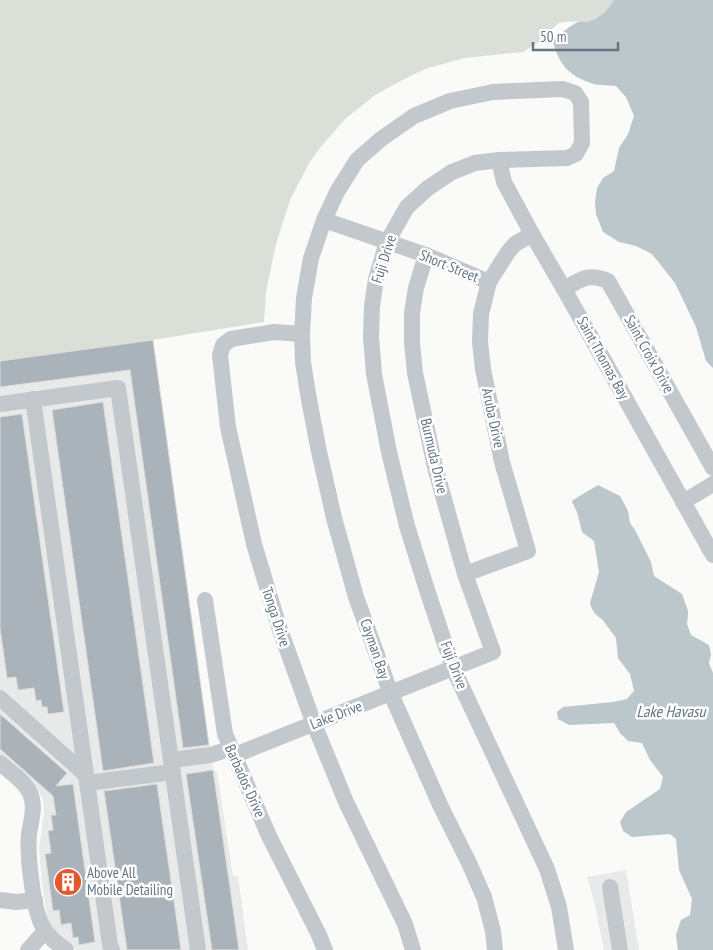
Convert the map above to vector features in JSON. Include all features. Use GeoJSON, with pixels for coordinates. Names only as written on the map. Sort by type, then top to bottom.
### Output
{"type":"FeatureCollection","features":[{"type":"Feature","properties":{"kind":"street","name":"Fuji Drive"},"geometry":{"type":"LineString","coordinates":[[302,334],[304,298],[311,258],[324,220],[337,192],[357,160],[381,139],[414,116],[450,100],[492,92],[563,89],[575,93],[581,102],[582,143],[576,154],[567,158],[499,160],[467,166],[452,172],[428,188],[407,207],[387,242],[376,280],[372,306],[371,337],[374,374],[389,452],[427,590],[453,668],[547,869],[559,907],[566,950]]}},
{"type":"Feature","properties":{"kind":"street","name":"Saint Thomas Bay"},"geometry":{"type":"LineString","coordinates":[[499,160],[504,182],[532,234],[713,555]]}},
{"type":"Feature","properties":{"kind":"street","name":"Short Street"},"geometry":{"type":"LineString","coordinates":[[324,220],[426,255],[489,282]]}},
{"type":"Feature","properties":{"kind":"street","name":"Aruba Drive"},"geometry":{"type":"LineString","coordinates":[[465,574],[528,551],[502,462],[483,368],[480,342],[481,314],[489,282],[515,244],[532,234]]}},
{"type":"Feature","properties":{"kind":"street","name":"Burmuda Drive"},"geometry":{"type":"LineString","coordinates":[[426,255],[416,288],[412,313],[415,373],[435,467],[465,574],[493,652]]}},
{"type":"Feature","properties":{"kind":"street","name":"Saint Croix Drive"},"geometry":{"type":"LineString","coordinates":[[564,289],[587,277],[597,277],[608,281],[713,468]]}},
{"type":"Feature","properties":{"kind":"street","name":"Tonga Drive"},"geometry":{"type":"LineString","coordinates":[[302,334],[274,332],[231,339],[223,345],[220,355],[228,427],[254,544],[279,627],[314,724],[346,802],[393,897],[405,924],[413,950]]}},
{"type":"Feature","properties":{"kind":"street","name":"Cayman Bay"},"geometry":{"type":"LineString","coordinates":[[302,334],[303,362],[318,447],[334,518],[356,597],[391,694],[441,807],[484,897],[495,950]]}},
{"type":"Feature","properties":{"kind":"street"},"geometry":{"type":"LineString","coordinates":[[0,404],[118,388],[198,950]]}},
{"type":"Feature","properties":{"kind":"street"},"geometry":{"type":"LineString","coordinates":[[32,400],[112,950]]}},
{"type":"Feature","properties":{"kind":"street"},"geometry":{"type":"LineString","coordinates":[[683,502],[713,484]]}},
{"type":"Feature","properties":{"kind":"street","name":"Barbados Drive"},"geometry":{"type":"LineString","coordinates":[[205,600],[225,734],[269,836],[325,950]]}},
{"type":"Feature","properties":{"kind":"street","name":"Lake Drive"},"geometry":{"type":"LineString","coordinates":[[86,779],[172,766],[221,752],[233,752],[314,724],[493,652]]}},
{"type":"Feature","properties":{"kind":"street"},"geometry":{"type":"LineString","coordinates":[[0,698],[86,779]]}},
{"type":"Feature","properties":{"kind":"street"},"geometry":{"type":"LineString","coordinates":[[0,763],[25,785],[32,799],[33,811],[29,836],[29,852],[35,900],[39,919],[53,943],[28,950]]}},
{"type":"Feature","properties":{"kind":"street"},"geometry":{"type":"LineString","coordinates":[[610,887],[620,950]]}},
{"type":"Feature","properties":{"kind":"street"},"geometry":{"type":"LineString","coordinates":[[3,905],[35,900]]}},
{"type":"Feature","properties":{"kind":"shaded area"},"geometry":{"type":"Polygon","coordinates":[[[0,0],[614,0],[610,7],[600,16],[589,21],[559,23],[537,43],[523,52],[465,58],[428,68],[375,95],[345,119],[308,165],[290,200],[276,244],[266,292],[264,322],[153,340],[0,361],[0,0]]]}},
{"type":"Feature","properties":{"kind":"shaded area"},"geometry":{"type":"Polygon","coordinates":[[[153,340],[213,770],[217,772],[233,876],[238,876],[248,950],[77,950],[60,937],[48,923],[42,883],[39,849],[44,812],[42,797],[34,785],[0,755],[0,361],[153,340]]]}},
{"type":"Feature","properties":{"kind":"shaded area"},"geometry":{"type":"Polygon","coordinates":[[[626,870],[639,950],[604,950],[587,877],[626,870]]]}},
{"type":"Feature","properties":{"kind":"water"},"geometry":{"type":"Polygon","coordinates":[[[614,0],[713,0],[713,368],[706,361],[696,327],[675,283],[652,254],[636,246],[619,242],[603,232],[596,214],[597,188],[603,178],[614,171],[619,148],[628,134],[634,116],[626,97],[616,86],[591,83],[569,71],[561,62],[553,42],[575,23],[590,21],[601,15],[614,0]]]}},
{"type":"Feature","properties":{"kind":"water","name":"Lake Havasu"},"geometry":{"type":"Polygon","coordinates":[[[598,485],[620,496],[628,511],[630,523],[651,562],[654,576],[682,594],[688,611],[687,624],[691,635],[709,645],[711,654],[709,663],[713,673],[713,950],[678,950],[676,935],[681,920],[690,915],[692,899],[679,870],[676,839],[670,834],[632,837],[623,831],[620,822],[626,812],[660,789],[663,777],[650,760],[642,743],[628,741],[614,723],[569,725],[558,719],[557,712],[563,707],[627,699],[634,691],[630,674],[618,658],[616,638],[602,619],[594,612],[590,603],[599,572],[594,541],[582,532],[577,512],[572,502],[598,485]]]}},
{"type":"Feature","properties":{"kind":"building"},"geometry":{"type":"Polygon","coordinates":[[[153,340],[209,745],[183,748],[130,370],[0,387],[0,361],[153,340]]]}},
{"type":"Feature","properties":{"kind":"building"},"geometry":{"type":"Polygon","coordinates":[[[103,402],[154,763],[103,771],[52,410],[103,402]]]}},
{"type":"Feature","properties":{"kind":"building"},"geometry":{"type":"Polygon","coordinates":[[[22,414],[64,712],[48,714],[47,707],[42,707],[41,700],[36,701],[34,688],[18,690],[16,677],[7,678],[0,628],[0,417],[22,414]]]}},
{"type":"Feature","properties":{"kind":"building","name":"Above All Mobile Detailing"},"geometry":{"type":"Polygon","coordinates":[[[0,714],[67,773],[56,786],[73,784],[95,942],[79,945],[78,937],[73,938],[71,923],[61,925],[59,910],[53,911],[45,854],[51,853],[48,831],[53,830],[51,815],[56,815],[53,796],[0,749],[0,714]]]}},
{"type":"Feature","properties":{"kind":"building"},"geometry":{"type":"Polygon","coordinates":[[[213,770],[239,950],[212,950],[186,774],[213,770]]]}},
{"type":"Feature","properties":{"kind":"building"},"geometry":{"type":"Polygon","coordinates":[[[157,784],[181,950],[127,950],[104,791],[157,784]]]}},
{"type":"Feature","properties":{"kind":"place","name":"Above All Mobile Detailing"},"geometry":{"type":"Point","coordinates":[68,882]}}]}
